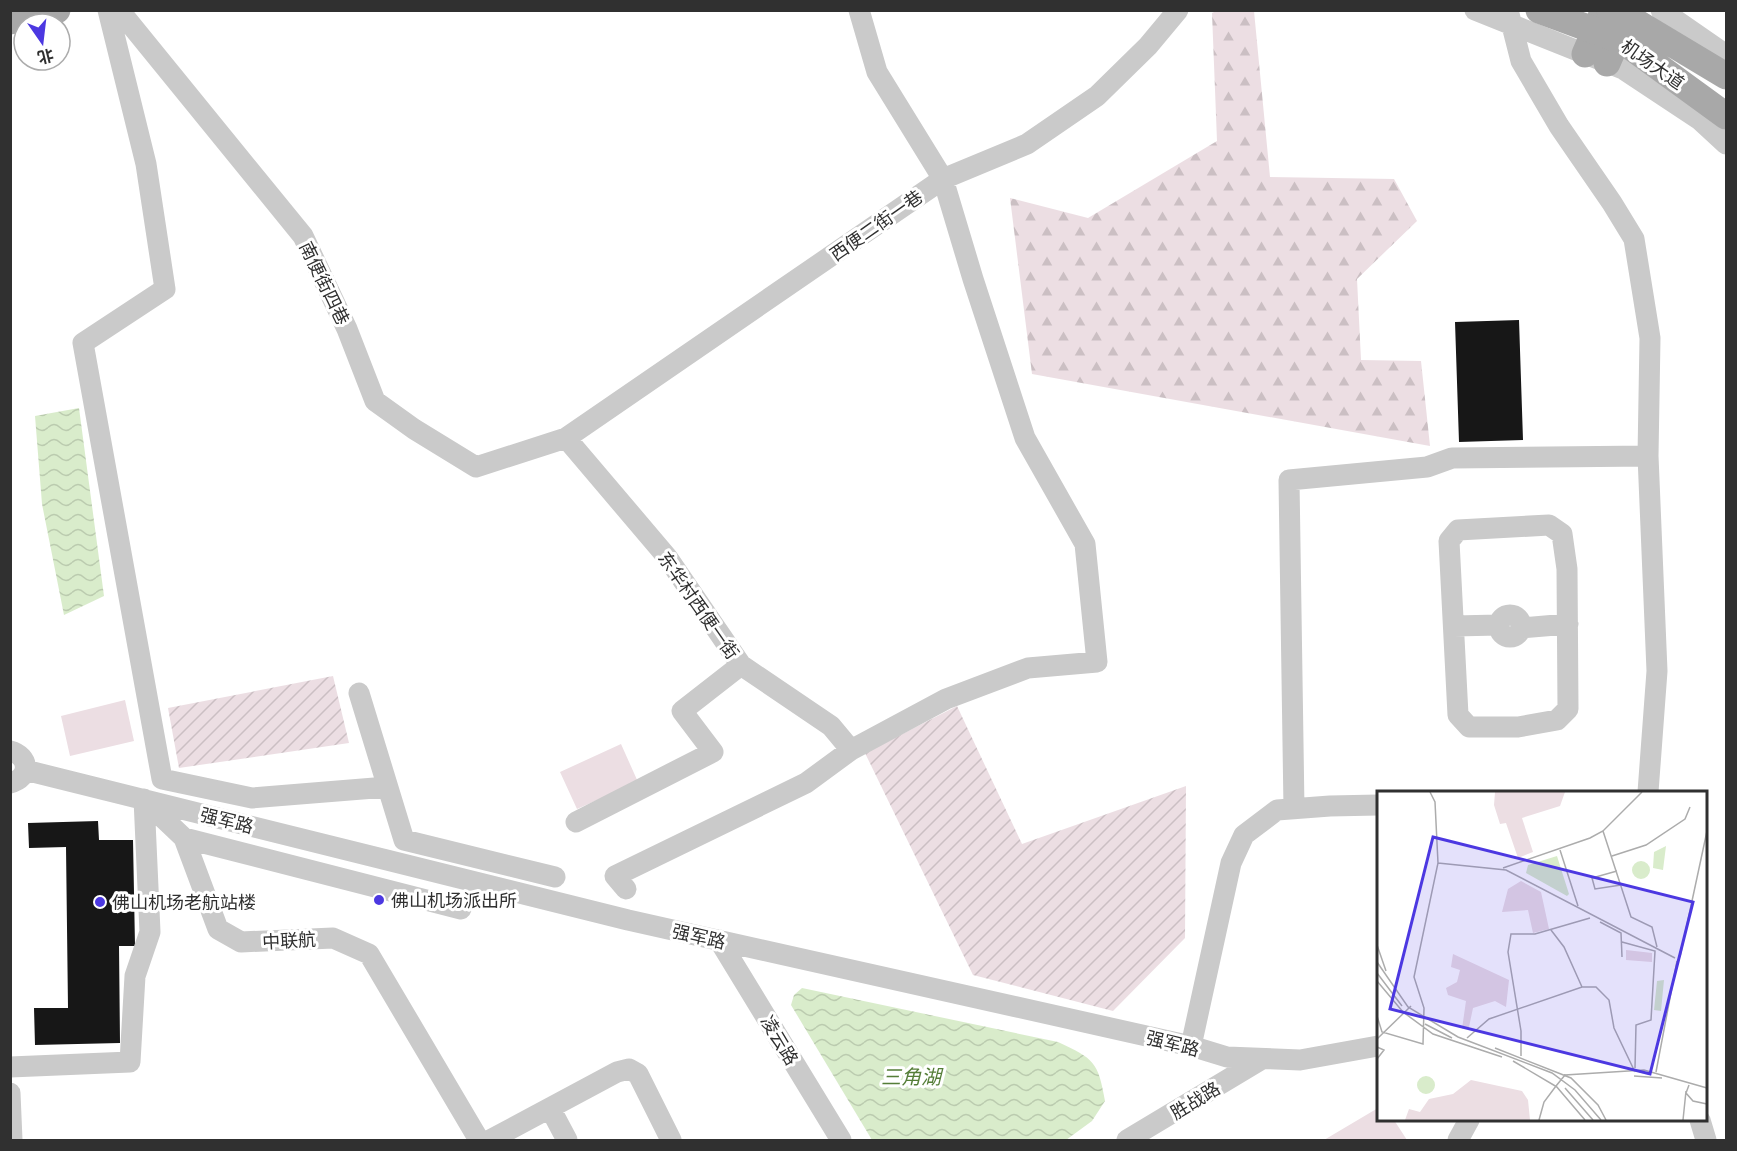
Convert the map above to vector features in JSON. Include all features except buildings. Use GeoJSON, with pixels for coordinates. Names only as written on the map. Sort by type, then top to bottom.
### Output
{"type":"FeatureCollection","features":[{"type":"Feature","properties":{"kind":"main road"},"geometry":{"type":"LineString","coordinates":[[10,21],[48,14],[57,10]]}},
{"type":"Feature","properties":{"kind":"main road","name":"机场大道"},"geometry":{"type":"LineString","coordinates":[[1539,10],[1623,41],[1726,116]]}},
{"type":"Feature","properties":{"kind":"main road"},"geometry":{"type":"LineString","coordinates":[[1596,58],[1604,10]]}},
{"type":"Feature","properties":{"kind":"main road","name":"机场大道"},"geometry":{"type":"LineString","coordinates":[[1610,10],[1631,19],[1726,76]]}},
{"type":"Feature","properties":{"kind":"main road"},"geometry":{"type":"LineString","coordinates":[[1596,58],[1630,10]]}},
{"type":"Feature","properties":{"kind":"street"},"geometry":{"type":"LineString","coordinates":[[108,10],[146,164],[165,289],[83,343],[162,779],[252,798],[387,787]]}},
{"type":"Feature","properties":{"kind":"street","name":"南便街四巷"},"geometry":{"type":"LineString","coordinates":[[119,10],[303,237],[347,328],[375,401],[414,429],[476,467],[566,438]]}},
{"type":"Feature","properties":{"kind":"street"},"geometry":{"type":"LineString","coordinates":[[626,889],[615,876],[806,783],[851,750],[946,699],[1028,668],[1097,662],[1085,544],[1025,438],[943,179],[877,72],[859,10]]}},
{"type":"Feature","properties":{"kind":"street","name":"西便二街一巷"},"geometry":{"type":"LineString","coordinates":[[566,438],[943,179],[1027,144],[1097,96],[1148,46],[1178,10]]}},
{"type":"Feature","properties":{"kind":"street"},"geometry":{"type":"LineString","coordinates":[[1474,10],[1510,17],[1623,69],[1700,120],[1726,144]]}},
{"type":"Feature","properties":{"kind":"street"},"geometry":{"type":"LineString","coordinates":[[1661,10],[1726,55]]}},
{"type":"Feature","properties":{"kind":"street"},"geometry":{"type":"LineString","coordinates":[[1510,17],[1521,61],[1559,126],[1634,239],[1650,338],[1648,456],[1657,671],[1648,791]]}},
{"type":"Feature","properties":{"kind":"street"},"geometry":{"type":"LineString","coordinates":[[1666,98],[1666,82],[1673,61],[1687,43],[1702,38]]}},
{"type":"Feature","properties":{"kind":"street","name":"东华村西便一街"},"geometry":{"type":"LineString","coordinates":[[566,438],[667,557],[741,665],[831,726],[851,750]]}},
{"type":"Feature","properties":{"kind":"street"},"geometry":{"type":"LineString","coordinates":[[1294,809],[1288,480],[1427,467],[1452,458],[1648,456]]}},
{"type":"Feature","properties":{"kind":"street"},"geometry":{"type":"LineString","coordinates":[[1549,525],[1562,534],[1567,569],[1568,624],[1569,709],[1557,720],[1518,727],[1469,727],[1458,715],[1449,541],[1458,530],[1549,525]]}},
{"type":"Feature","properties":{"kind":"street"},"geometry":{"type":"LineString","coordinates":[[1454,626],[1499,625],[1502,618],[1512,615],[1521,621],[1521,628],[1568,624]]}},
{"type":"Feature","properties":{"kind":"street"},"geometry":{"type":"LineString","coordinates":[[576,822],[713,752],[682,711],[741,665]]}},
{"type":"Feature","properties":{"kind":"street"},"geometry":{"type":"LineString","coordinates":[[359,693],[404,840],[555,877]]}},
{"type":"Feature","properties":{"kind":"street"},"geometry":{"type":"LineString","coordinates":[[10,751],[24,760],[18,777]]}},
{"type":"Feature","properties":{"kind":"street","name":"强军路"},"geometry":{"type":"LineString","coordinates":[[18,777],[144,799],[628,920],[1191,1046],[1227,1057],[1300,1060],[1377,1046]]}},
{"type":"Feature","properties":{"kind":"street"},"geometry":{"type":"LineString","coordinates":[[10,1067],[130,1062],[135,976],[150,932],[144,799]]}},
{"type":"Feature","properties":{"kind":"street","name":"中联航"},"geometry":{"type":"LineString","coordinates":[[144,799],[184,837],[218,928],[241,942],[333,938],[369,954],[479,1140]]}},
{"type":"Feature","properties":{"kind":"street"},"geometry":{"type":"LineString","coordinates":[[1191,1046],[1231,863],[1244,835],[1277,810],[1377,805]]}},
{"type":"Feature","properties":{"kind":"street"},"geometry":{"type":"LineString","coordinates":[[184,837],[461,909]]}},
{"type":"Feature","properties":{"kind":"street","name":"凌云路"},"geometry":{"type":"LineString","coordinates":[[719,940],[841,1140]]}},
{"type":"Feature","properties":{"kind":"street","name":"胜战路"},"geometry":{"type":"LineString","coordinates":[[1127,1140],[1263,1059]]}},
{"type":"Feature","properties":{"kind":"street"},"geometry":{"type":"LineString","coordinates":[[490,1140],[617,1072],[629,1069],[638,1074],[671,1140]]}},
{"type":"Feature","properties":{"kind":"street"},"geometry":{"type":"LineString","coordinates":[[10,1093],[12,1140]]}},
{"type":"Feature","properties":{"kind":"street"},"geometry":{"type":"LineString","coordinates":[[550,1108],[567,1140]]}},
{"type":"Feature","properties":{"kind":"street"},"geometry":{"type":"LineString","coordinates":[[1458,1140],[1468,1121]]}},
{"type":"Feature","properties":{"kind":"street"},"geometry":{"type":"LineString","coordinates":[[1701,1121],[1706,1140]]}},
{"type":"Feature","properties":{"kind":"green space"},"geometry":{"type":"Polygon","coordinates":[[[1216,11],[1254,11],[1270,177],[1394,179],[1417,221],[1357,279],[1361,360],[1421,361],[1430,446],[1032,374],[1010,198],[1088,218],[1217,141],[1212,13],[1216,11]]]}},
{"type":"Feature","properties":{"kind":"green space"},"geometry":{"type":"Polygon","coordinates":[[[333,676],[349,743],[179,768],[168,708],[333,676]]]}},
{"type":"Feature","properties":{"kind":"green space"},"geometry":{"type":"Polygon","coordinates":[[[125,700],[134,741],[70,756],[61,716],[125,700]]]}},
{"type":"Feature","properties":{"kind":"green space"},"geometry":{"type":"Polygon","coordinates":[[[957,706],[1022,844],[1186,786],[1185,938],[1113,1011],[973,975],[865,753],[957,706]]]}},
{"type":"Feature","properties":{"kind":"green space"},"geometry":{"type":"Polygon","coordinates":[[[621,744],[638,782],[577,809],[560,772],[621,744]]]}},
{"type":"Feature","properties":{"kind":"green space"},"geometry":{"type":"Polygon","coordinates":[[[1377,1109],[1377,1121],[1395,1121],[1407,1140],[1324,1140],[1377,1109]]]}},
{"type":"Feature","properties":{"kind":"water"},"geometry":{"type":"Polygon","coordinates":[[[79,408],[104,596],[64,615],[42,504],[35,416],[79,408]]]}},
{"type":"Feature","properties":{"kind":"water","name":"三角湖"},"geometry":{"type":"Polygon","coordinates":[[[802,988],[1058,1042],[1080,1053],[1097,1069],[1105,1101],[1092,1121],[1066,1140],[872,1140],[791,1005],[794,995],[802,988]]]}},
{"type":"Feature","properties":{"kind":"place","name":"佛山机场派出所"},"geometry":{"type":"Point","coordinates":[379,900]}},
{"type":"Feature","properties":{"kind":"place","name":"佛山机场老航站楼"},"geometry":{"type":"Point","coordinates":[100,902]}}]}
